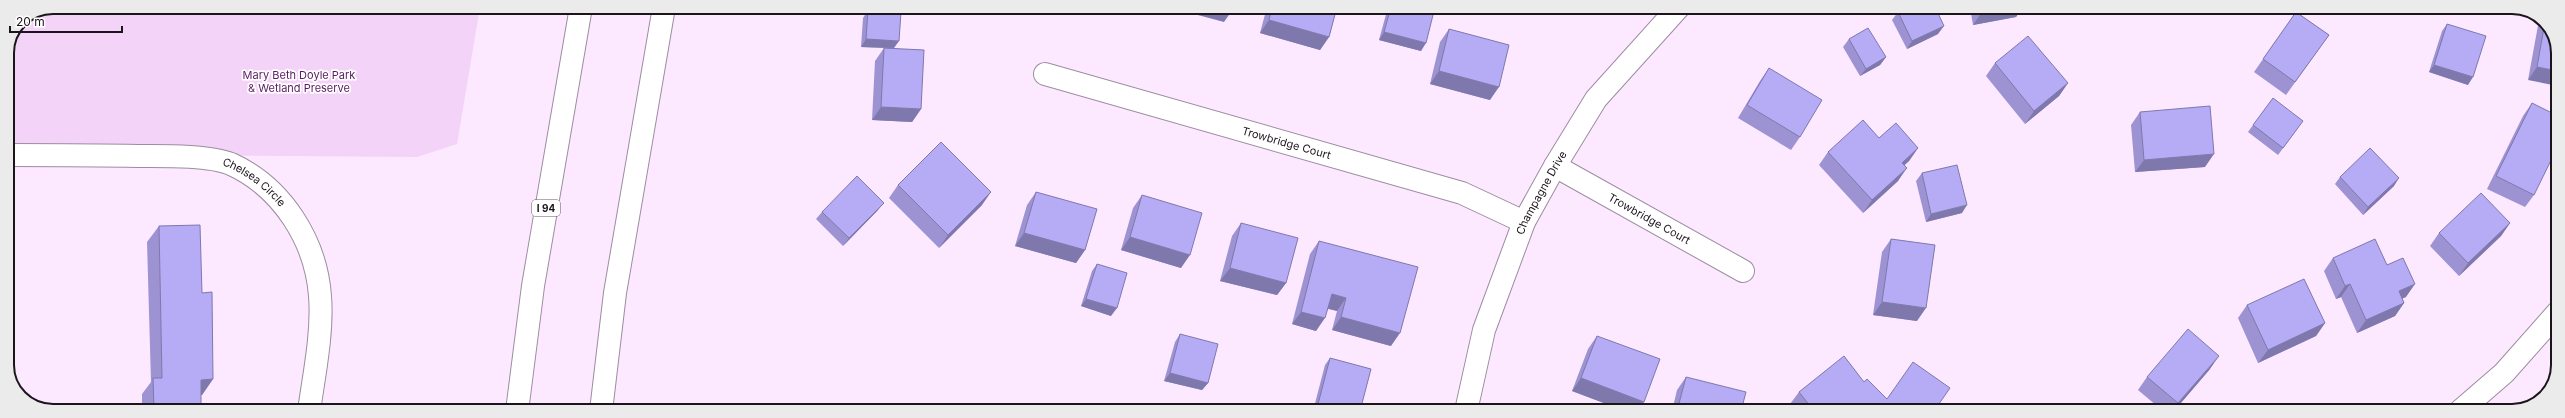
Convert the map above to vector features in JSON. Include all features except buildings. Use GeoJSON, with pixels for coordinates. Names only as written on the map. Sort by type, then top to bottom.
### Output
{"type":"FeatureCollection","features":[{"type":"Feature","properties":{"kind":"main road","name":"I 94"},"geometry":{"type":"LineString","coordinates":[[518,404],[534,279],[580,14]]}},
{"type":"Feature","properties":{"kind":"main road"},"geometry":{"type":"LineString","coordinates":[[602,404],[615,293],[663,14]]}},
{"type":"Feature","properties":{"kind":"main road","name":"Champagne Drive"},"geometry":{"type":"LineString","coordinates":[[1468,404],[1484,330],[1524,222],[1555,166],[1596,99],[1673,14]]}},
{"type":"Feature","properties":{"kind":"main road","name":"Trowbridge Court"},"geometry":{"type":"LineString","coordinates":[[1045,74],[1462,193],[1524,222]]}},
{"type":"Feature","properties":{"kind":"main road","name":"Chelsea Circle"},"geometry":{"type":"LineString","coordinates":[[14,155],[182,156],[230,164],[263,183],[289,211],[309,246],[320,296],[318,343],[310,404]]}},
{"type":"Feature","properties":{"kind":"main road","name":"Trowbridge Court"},"geometry":{"type":"LineString","coordinates":[[1555,166],[1744,271]]}},
{"type":"Feature","properties":{"kind":"main road"},"geometry":{"type":"LineString","coordinates":[[2468,404],[2504,373],[2551,320]]}},
{"type":"Feature","properties":{"kind":"green space","name":"Mary Beth Doyle Park & Wetland Preserve"},"geometry":{"type":"Polygon","coordinates":[[[53,14],[479,14],[457,144],[417,157],[14,154],[14,53],[17,38],[25,25],[31,21],[38,17],[53,14]]]}}]}
